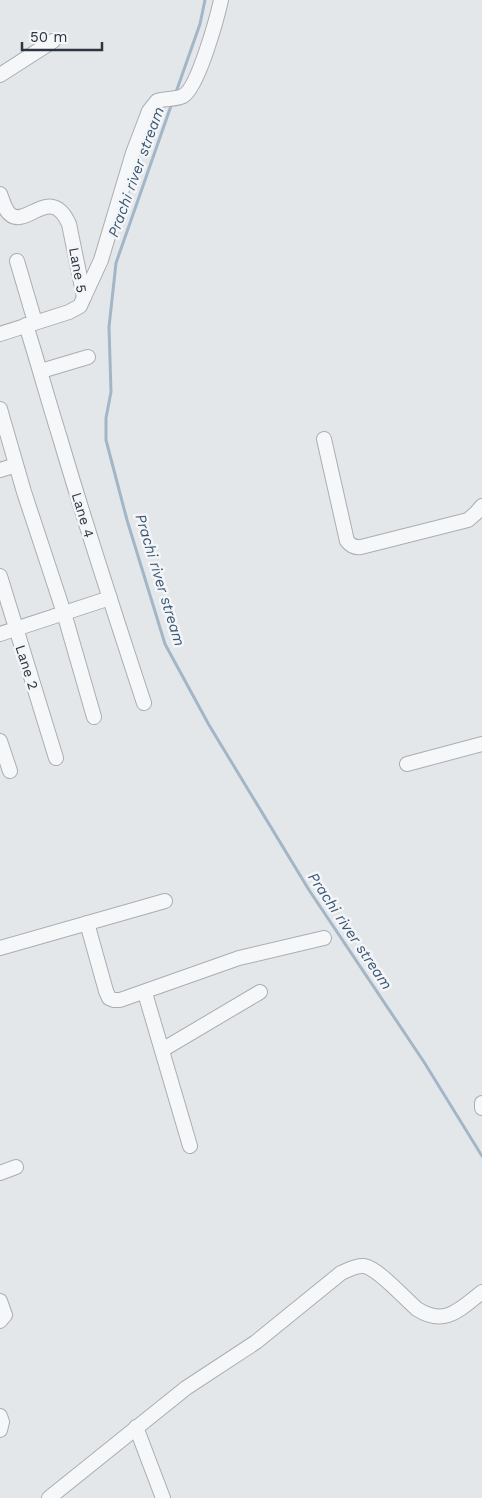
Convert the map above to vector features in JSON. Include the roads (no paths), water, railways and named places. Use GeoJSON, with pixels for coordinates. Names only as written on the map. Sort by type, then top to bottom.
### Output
{"type":"FeatureCollection","features":[{"type":"Feature","properties":{"kind":"street"},"geometry":{"type":"LineString","coordinates":[[84,297],[102,260],[133,153],[149,111],[160,99],[184,96],[190,90],[208,49],[221,0]]}},
{"type":"Feature","properties":{"kind":"street"},"geometry":{"type":"LineString","coordinates":[[0,75],[54,41]]}},
{"type":"Feature","properties":{"kind":"street","name":"Lane 5"},"geometry":{"type":"LineString","coordinates":[[0,194],[7,211],[14,218],[20,218],[46,207],[54,207],[66,216],[84,297],[80,306],[75,309],[0,334]]}},
{"type":"Feature","properties":{"kind":"street","name":"Lane 4"},"geometry":{"type":"LineString","coordinates":[[17,261],[41,371],[60,438],[144,703]]}},
{"type":"Feature","properties":{"kind":"street"},"geometry":{"type":"LineString","coordinates":[[41,371],[88,357]]}},
{"type":"Feature","properties":{"kind":"street"},"geometry":{"type":"LineString","coordinates":[[0,409],[64,613],[94,717]]}},
{"type":"Feature","properties":{"kind":"street"},"geometry":{"type":"LineString","coordinates":[[324,439],[347,541],[355,548],[468,520],[482,506]]}},
{"type":"Feature","properties":{"kind":"street"},"geometry":{"type":"LineString","coordinates":[[0,470],[16,465]]}},
{"type":"Feature","properties":{"kind":"street","name":"Lane 2"},"geometry":{"type":"LineString","coordinates":[[0,576],[56,758]]}},
{"type":"Feature","properties":{"kind":"street"},"geometry":{"type":"LineString","coordinates":[[0,634],[110,598]]}},
{"type":"Feature","properties":{"kind":"street"},"geometry":{"type":"LineString","coordinates":[[0,741],[10,771]]}},
{"type":"Feature","properties":{"kind":"street"},"geometry":{"type":"LineString","coordinates":[[407,764],[482,744]]}},
{"type":"Feature","properties":{"kind":"street"},"geometry":{"type":"LineString","coordinates":[[0,948],[165,900]]}},
{"type":"Feature","properties":{"kind":"street"},"geometry":{"type":"LineString","coordinates":[[87,923],[106,991],[109,998],[114,1000],[145,993],[238,958],[324,938]]}},
{"type":"Feature","properties":{"kind":"street"},"geometry":{"type":"LineString","coordinates":[[162,1050],[260,992]]}},
{"type":"Feature","properties":{"kind":"street"},"geometry":{"type":"LineString","coordinates":[[145,993],[190,1146]]}},
{"type":"Feature","properties":{"kind":"street"},"geometry":{"type":"LineString","coordinates":[[482,1103],[482,1108]]}},
{"type":"Feature","properties":{"kind":"street"},"geometry":{"type":"LineString","coordinates":[[0,1173],[16,1167]]}},
{"type":"Feature","properties":{"kind":"street"},"geometry":{"type":"LineString","coordinates":[[49,1498],[186,1388],[256,1342],[341,1273],[364,1266],[376,1271],[416,1309],[434,1317],[455,1313],[482,1292]]}},
{"type":"Feature","properties":{"kind":"street"},"geometry":{"type":"LineString","coordinates":[[0,1301],[5,1315],[0,1321]]}},
{"type":"Feature","properties":{"kind":"street"},"geometry":{"type":"LineString","coordinates":[[0,1416],[2,1422],[0,1430]]}},
{"type":"Feature","properties":{"kind":"street"},"geometry":{"type":"LineString","coordinates":[[136,1428],[163,1498]]}},
{"type":"Feature","properties":{"kind":"waterway","name":"Prachi river stream"},"geometry":{"type":"LineString","coordinates":[[175,95],[200,24],[205,0]]}},
{"type":"Feature","properties":{"kind":"waterway","name":"Prachi river stream"},"geometry":{"type":"LineString","coordinates":[[172,103],[116,263],[109,327],[111,392],[106,418],[106,440],[127,520],[165,644],[209,725],[309,890],[424,1062],[482,1156]]}}]}
